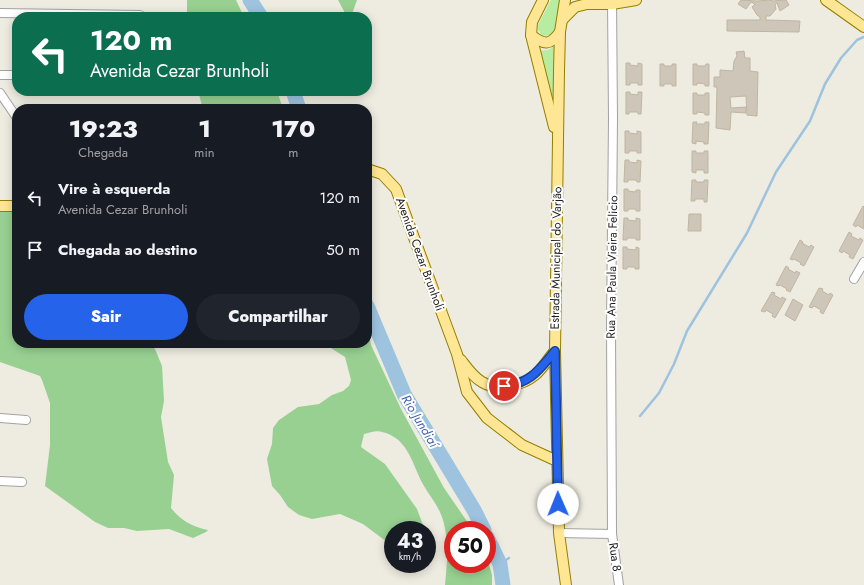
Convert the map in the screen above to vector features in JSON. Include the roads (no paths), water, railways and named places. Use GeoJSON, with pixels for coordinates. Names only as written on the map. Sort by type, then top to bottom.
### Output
{"type":"FeatureCollection","features":[{"type":"Feature","properties":{"kind":"main road"},"geometry":{"type":"LineString","coordinates":[[543,0],[532,22],[531,35],[558,146]]}},
{"type":"Feature","properties":{"kind":"main road"},"geometry":{"type":"LineString","coordinates":[[558,146],[560,32],[565,0]]}},
{"type":"Feature","properties":{"kind":"main road"},"geometry":{"type":"LineString","coordinates":[[563,19],[575,7],[587,4],[636,0]]}},
{"type":"Feature","properties":{"kind":"main road"},"geometry":{"type":"LineString","coordinates":[[826,0],[864,27]]}},
{"type":"Feature","properties":{"kind":"main road"},"geometry":{"type":"LineString","coordinates":[[531,35],[539,41],[546,43],[554,40],[560,32]]}},
{"type":"Feature","properties":{"kind":"main road","name":"Estrada Municipal do Varjão"},"geometry":{"type":"LineString","coordinates":[[558,146],[555,351],[559,533],[566,585]]}},
{"type":"Feature","properties":{"kind":"main road","name":"Avenida Cezar Brunholi"},"geometry":{"type":"LineString","coordinates":[[372,170],[382,174],[396,188],[457,354],[468,392],[487,418],[522,446],[558,461]]}},
{"type":"Feature","properties":{"kind":"main road"},"geometry":{"type":"LineString","coordinates":[[0,206],[12,206]]}},
{"type":"Feature","properties":{"kind":"main road","name":"Avenida Cezar Brunholi"},"geometry":{"type":"LineString","coordinates":[[457,354],[470,373],[482,382],[492,386],[516,385],[535,375],[555,351]]}},
{"type":"Feature","properties":{"kind":"street","name":"Rua Ana Paula Vieira Felicio"},"geometry":{"type":"LineString","coordinates":[[612,2],[612,534]]}},
{"type":"Feature","properties":{"kind":"street"},"geometry":{"type":"LineString","coordinates":[[0,13],[12,13]]}},
{"type":"Feature","properties":{"kind":"street"},"geometry":{"type":"LineString","coordinates":[[0,75],[12,75]]}},
{"type":"Feature","properties":{"kind":"street"},"geometry":{"type":"LineString","coordinates":[[0,93],[12,111]]}},
{"type":"Feature","properties":{"kind":"street"},"geometry":{"type":"LineString","coordinates":[[854,279],[864,262]]}},
{"type":"Feature","properties":{"kind":"street"},"geometry":{"type":"LineString","coordinates":[[0,418],[26,420]]}},
{"type":"Feature","properties":{"kind":"street"},"geometry":{"type":"LineString","coordinates":[[0,481],[22,482]]}},
{"type":"Feature","properties":{"kind":"street","name":"Rua 8"},"geometry":{"type":"LineString","coordinates":[[559,533],[612,534],[619,585]]}},
{"type":"Feature","properties":{"kind":"waterway","name":"Rio Jundiaí"},"geometry":{"type":"LineString","coordinates":[[250,0],[258,12]]}},
{"type":"Feature","properties":{"kind":"waterway"},"geometry":{"type":"LineString","coordinates":[[640,416],[659,393],[674,364],[687,331],[747,233],[776,172],[810,121],[825,84],[841,58],[857,40],[864,37]]}},
{"type":"Feature","properties":{"kind":"waterway","name":"Rio Jundiaí"},"geometry":{"type":"LineString","coordinates":[[295,96],[297,104]]}},
{"type":"Feature","properties":{"kind":"waterway","name":"Rio Jundiaí"},"geometry":{"type":"LineString","coordinates":[[372,318],[404,394],[480,521]]}},
{"type":"Feature","properties":{"kind":"waterway","name":"Rio Jundiaí"},"geometry":{"type":"LineString","coordinates":[[496,556],[500,564],[503,585]]}},
{"type":"Feature","properties":{"kind":"waterway"},"geometry":{"type":"LineString","coordinates":[[500,564],[509,558]]}}]}
